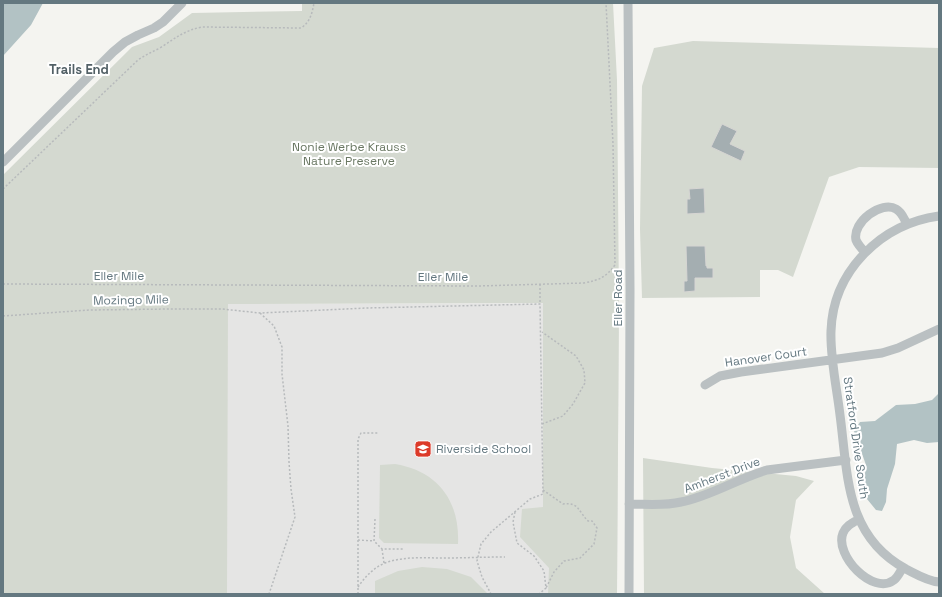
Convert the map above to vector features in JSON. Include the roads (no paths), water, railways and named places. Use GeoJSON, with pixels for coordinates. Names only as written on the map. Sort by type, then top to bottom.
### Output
{"type":"FeatureCollection","features":[{"type":"Feature","properties":{"kind":"street"},"geometry":{"type":"LineString","coordinates":[[3,162],[113,52],[125,42],[163,22],[182,3]]}},
{"type":"Feature","properties":{"kind":"street","name":"Eller Road"},"geometry":{"type":"LineString","coordinates":[[628,3],[630,282],[629,594]]}},
{"type":"Feature","properties":{"kind":"street"},"geometry":{"type":"LineString","coordinates":[[865,252],[859,245],[856,234],[857,227],[868,215],[877,210],[888,207],[893,208],[902,214],[907,224]]}},
{"type":"Feature","properties":{"kind":"street","name":"Stratford Drive South"},"geometry":{"type":"LineString","coordinates":[[939,216],[926,218],[907,224],[885,235],[865,252],[845,278],[834,309],[831,330],[833,360],[850,490],[859,519],[873,543],[891,560],[919,576],[939,582]]}},
{"type":"Feature","properties":{"kind":"street","name":"Hanover Court"},"geometry":{"type":"LineString","coordinates":[[705,385],[720,376],[882,353],[898,348],[939,329]]}},
{"type":"Feature","properties":{"kind":"street","name":"Amherst Drive"},"geometry":{"type":"LineString","coordinates":[[630,504],[664,504],[682,502],[701,496],[755,473],[767,470],[846,460]]}},
{"type":"Feature","properties":{"kind":"street"},"geometry":{"type":"LineString","coordinates":[[859,519],[846,528],[841,540],[845,554],[854,568],[870,580],[884,584],[893,581],[903,567]]}},
{"type":"Feature","properties":{"kind":"place","name":"Riverside School"},"geometry":{"type":"Point","coordinates":[423,449]}},
{"type":"Feature","properties":{"kind":"district","name":"Trails End"},"geometry":{"type":"Point","coordinates":[79,69]}},
{"type":"Feature","properties":{"kind":"park label","name":"Nonie Werbe Krauss Nature Preserve"},"geometry":{"type":"Point","coordinates":[349,154]}}]}
